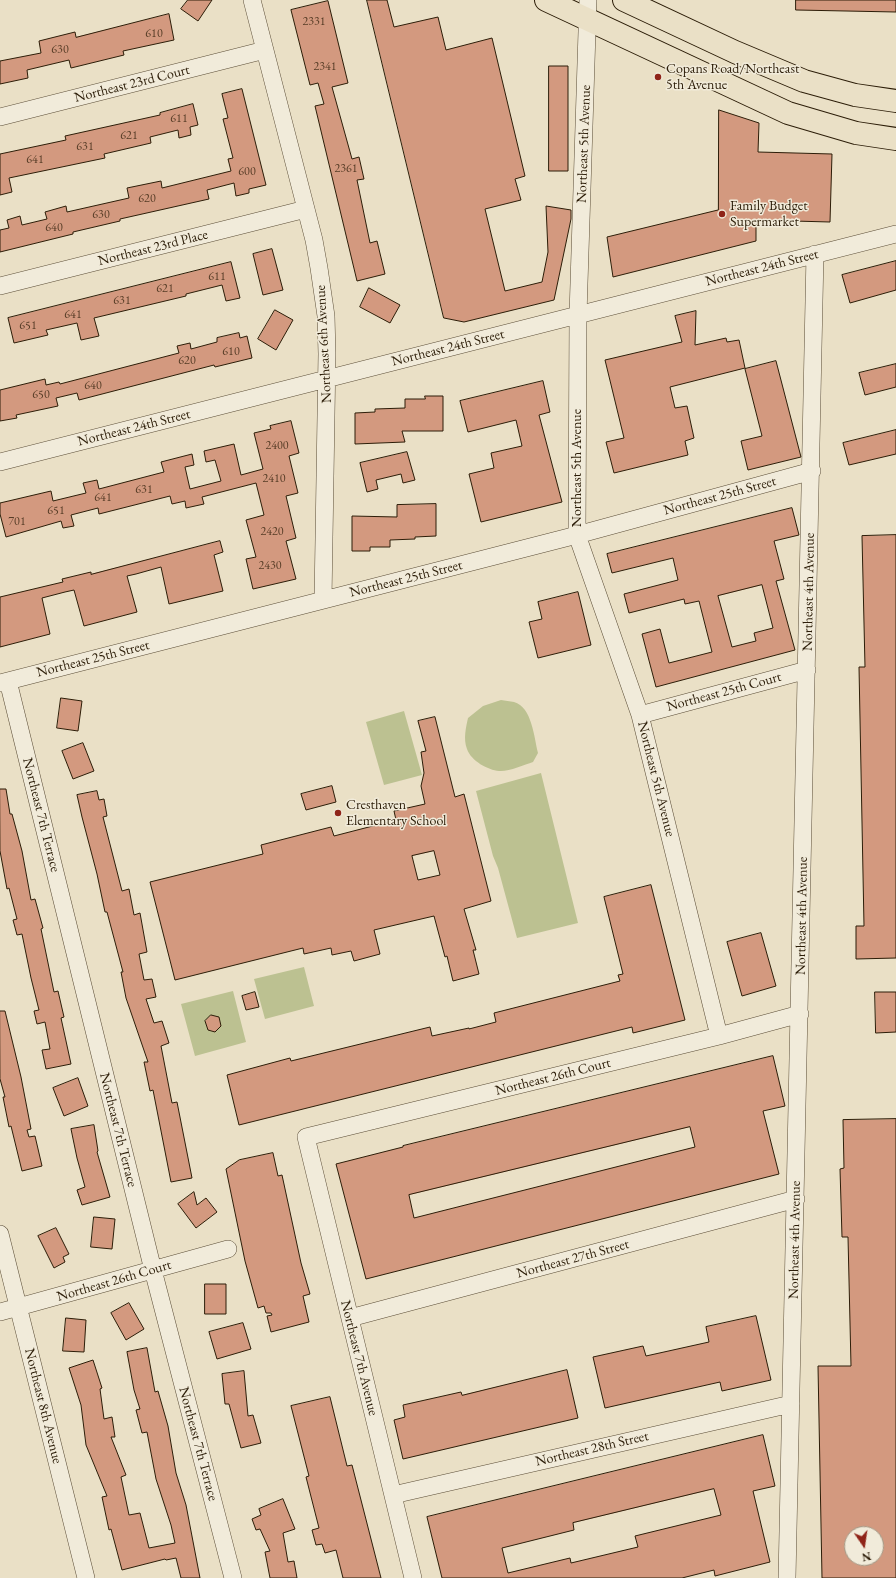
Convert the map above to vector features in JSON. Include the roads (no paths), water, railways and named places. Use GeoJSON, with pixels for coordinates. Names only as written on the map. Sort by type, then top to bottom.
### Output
{"type":"FeatureCollection","features":[{"type":"Feature","properties":{"kind":"main road"},"geometry":{"type":"LineString","coordinates":[[546,0],[588,10],[788,114],[856,133],[896,139]]}},
{"type":"Feature","properties":{"kind":"main road"},"geometry":{"type":"LineString","coordinates":[[624,0],[735,52],[804,81],[855,95],[896,101]]}},
{"type":"Feature","properties":{"kind":"street","name":"Northeast 6th Avenue"},"geometry":{"type":"LineString","coordinates":[[252,0],[306,209],[320,275],[326,316],[327,378],[323,600]]}},
{"type":"Feature","properties":{"kind":"street","name":"Northeast 5th Avenue"},"geometry":{"type":"LineString","coordinates":[[588,10],[578,315],[577,536],[640,714],[719,1036]]}},
{"type":"Feature","properties":{"kind":"street","name":"Northeast 23rd Court"},"geometry":{"type":"LineString","coordinates":[[0,117],[265,50]]}},
{"type":"Feature","properties":{"kind":"street","name":"Northeast 23rd Place"},"geometry":{"type":"LineString","coordinates":[[0,286],[306,209]]}},
{"type":"Feature","properties":{"kind":"street","name":"Northeast 24th Street"},"geometry":{"type":"LineString","coordinates":[[0,462],[896,234]]}},
{"type":"Feature","properties":{"kind":"street","name":"Northeast 4th Avenue"},"geometry":{"type":"LineString","coordinates":[[787,1578],[812,471],[815,254]]}},
{"type":"Feature","properties":{"kind":"street","name":"Northeast 25th Street"},"geometry":{"type":"LineString","coordinates":[[4,682],[577,536],[812,471]]}},
{"type":"Feature","properties":{"kind":"street","name":"Northeast 25th Court"},"geometry":{"type":"LineString","coordinates":[[640,714],[807,670]]}},
{"type":"Feature","properties":{"kind":"street","name":"Northeast 7th Terrace"},"geometry":{"type":"LineString","coordinates":[[4,682],[152,1270],[233,1578]]}},
{"type":"Feature","properties":{"kind":"street","name":"Northeast 26th Court"},"geometry":{"type":"LineString","coordinates":[[306,1137],[719,1036],[800,1014]]}},
{"type":"Feature","properties":{"kind":"street","name":"Northeast 7th Avenue"},"geometry":{"type":"LineString","coordinates":[[306,1137],[413,1578]]}},
{"type":"Feature","properties":{"kind":"street","name":"Northeast 27th Street"},"geometry":{"type":"LineString","coordinates":[[350,1318],[796,1199]]}},
{"type":"Feature","properties":{"kind":"street","name":"Northeast 8th Avenue"},"geometry":{"type":"LineString","coordinates":[[0,1234],[86,1578]]}},
{"type":"Feature","properties":{"kind":"street","name":"Northeast 26th Court"},"geometry":{"type":"LineString","coordinates":[[0,1312],[228,1249]]}},
{"type":"Feature","properties":{"kind":"street","name":"Northeast 28th Street"},"geometry":{"type":"LineString","coordinates":[[393,1495],[791,1404]]}},
{"type":"Feature","properties":{"kind":"place","name":"Copans Road/Northeast 5th Avenue"},"geometry":{"type":"Point","coordinates":[658,77]}},
{"type":"Feature","properties":{"kind":"place","name":"Family Budget Supermarket"},"geometry":{"type":"Point","coordinates":[722,214]}},
{"type":"Feature","properties":{"kind":"place","name":"Cresthaven Elementary School"},"geometry":{"type":"Point","coordinates":[338,813]}}]}
